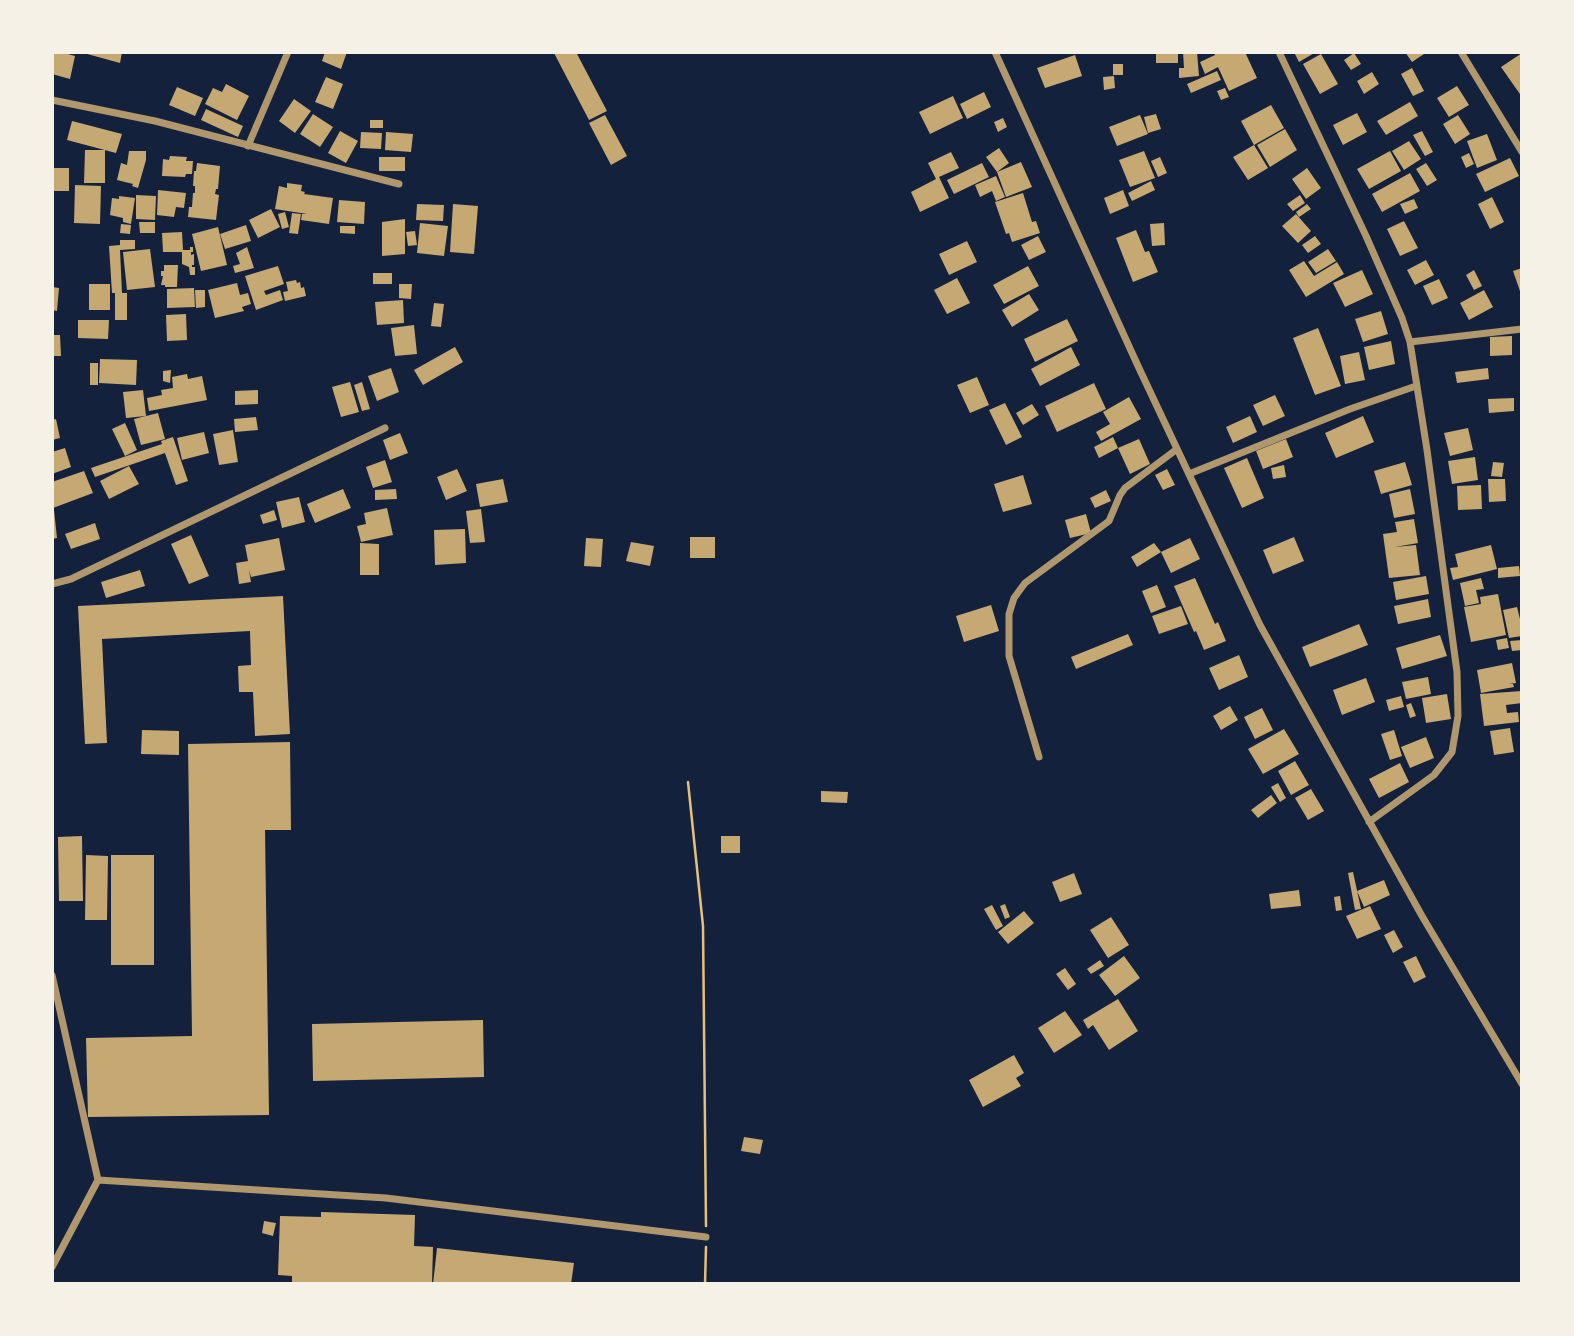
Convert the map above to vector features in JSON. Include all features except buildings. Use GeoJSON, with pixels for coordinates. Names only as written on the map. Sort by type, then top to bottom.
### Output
{"type":"FeatureCollection","features":[{"type":"Feature","properties":{"kind":"street"},"geometry":{"type":"LineString","coordinates":[[248,146],[288,52]]}},
{"type":"Feature","properties":{"kind":"street"},"geometry":{"type":"LineString","coordinates":[[995,52],[1260,625],[1368,822],[1521,1084]]}},
{"type":"Feature","properties":{"kind":"street"},"geometry":{"type":"LineString","coordinates":[[1279,52],[1366,236],[1410,342],[1457,671],[1458,716],[1452,752],[1434,775],[1368,822]]}},
{"type":"Feature","properties":{"kind":"street"},"geometry":{"type":"LineString","coordinates":[[1461,52],[1521,152]]}},
{"type":"Feature","properties":{"kind":"street"},"geometry":{"type":"LineString","coordinates":[[52,100],[155,121],[399,184]]}},
{"type":"Feature","properties":{"kind":"street"},"geometry":{"type":"LineString","coordinates":[[1410,342],[1521,329]]}},
{"type":"Feature","properties":{"kind":"street"},"geometry":{"type":"LineString","coordinates":[[1189,474],[1416,386]]}},
{"type":"Feature","properties":{"kind":"street"},"geometry":{"type":"LineString","coordinates":[[52,584],[71,579],[385,428]]}},
{"type":"Feature","properties":{"kind":"street"},"geometry":{"type":"LineString","coordinates":[[1039,757],[1009,656],[1009,614],[1014,598],[1025,583],[1109,522],[1125,488],[1177,449]]}},
{"type":"Feature","properties":{"kind":"street"},"geometry":{"type":"LineString","coordinates":[[52,975],[98,1180],[52,1267]]}},
{"type":"Feature","properties":{"kind":"street"},"geometry":{"type":"LineString","coordinates":[[98,1180],[386,1198],[706,1237]]}},
{"type":"Feature","properties":{"kind":"path"},"geometry":{"type":"LineString","coordinates":[[688,782],[703,926],[705,1283]]}}]}
